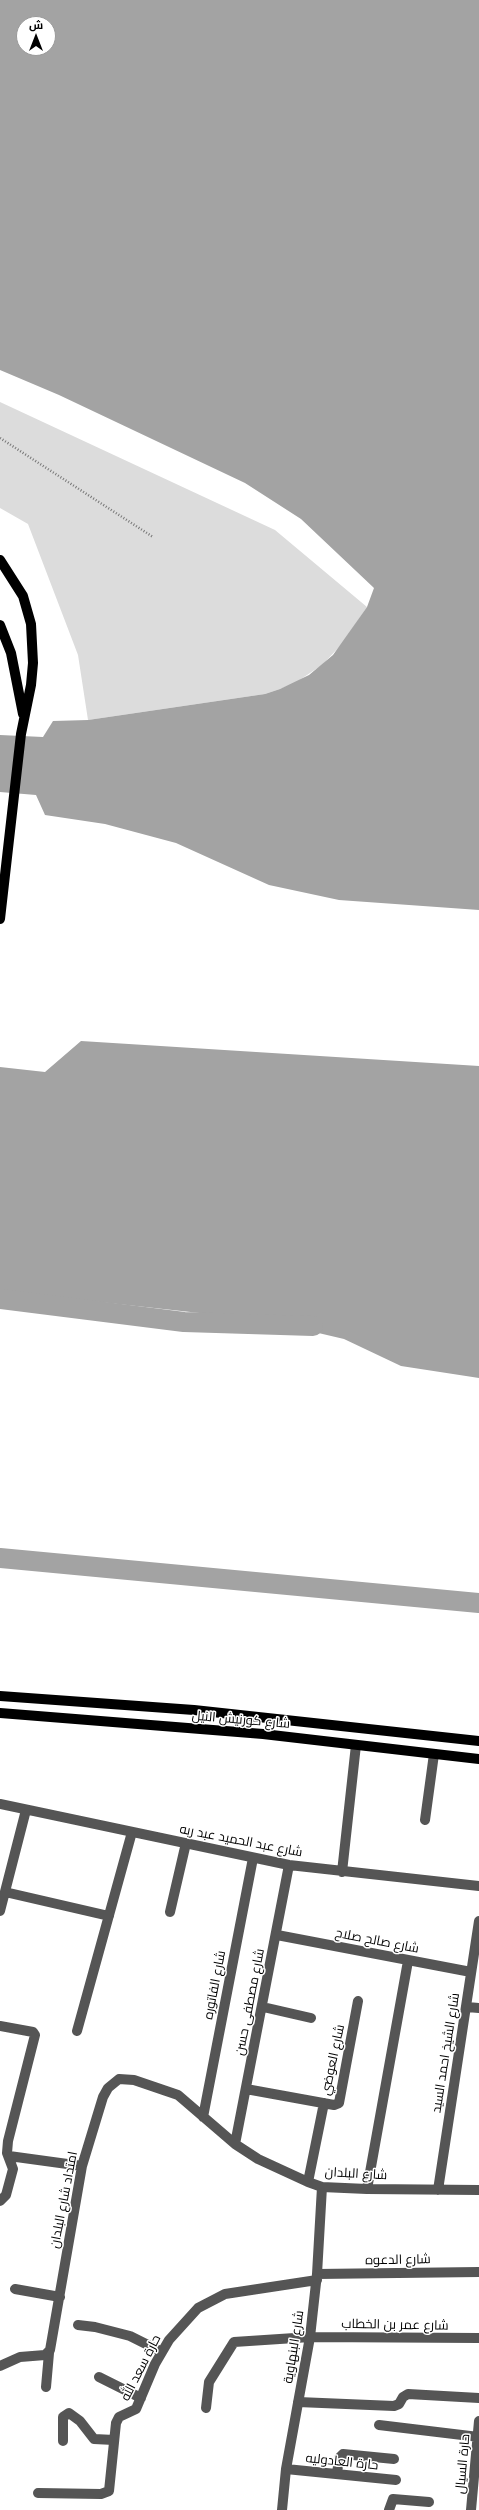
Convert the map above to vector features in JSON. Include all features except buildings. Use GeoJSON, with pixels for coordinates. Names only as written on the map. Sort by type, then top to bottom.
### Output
{"type":"FeatureCollection","features":[{"type":"Feature","properties":{"kind":"main road"},"geometry":{"type":"LineString","coordinates":[[0,560],[23,596],[31,624],[31,685],[23,718],[0,919]]}},
{"type":"Feature","properties":{"kind":"main road"},"geometry":{"type":"LineString","coordinates":[[0,626],[11,653],[23,718]]}},
{"type":"Feature","properties":{"kind":"main road","name":"شارع كورنيش النيل"},"geometry":{"type":"LineString","coordinates":[[0,1696],[202,1711],[479,1740]]}},
{"type":"Feature","properties":{"kind":"main road","name":"شارع كورنيش النيل"},"geometry":{"type":"LineString","coordinates":[[0,1713],[263,1734],[479,1759]]}},
{"type":"Feature","properties":{"kind":"street"},"geometry":{"type":"LineString","coordinates":[[342,1872],[356,1745]]}},
{"type":"Feature","properties":{"kind":"street"},"geometry":{"type":"LineString","coordinates":[[425,1820],[434,1754]]}},
{"type":"Feature","properties":{"kind":"street","name":"شارع عبد الحميد عبد ربه"},"geometry":{"type":"LineString","coordinates":[[0,1804],[290,1865],[342,1872],[479,1886]]}},
{"type":"Feature","properties":{"kind":"street"},"geometry":{"type":"LineString","coordinates":[[0,1910],[26,1810]]}},
{"type":"Feature","properties":{"kind":"street"},"geometry":{"type":"LineString","coordinates":[[77,2031],[132,1832]]}},
{"type":"Feature","properties":{"kind":"street"},"geometry":{"type":"LineString","coordinates":[[170,1912],[186,1843]]}},
{"type":"Feature","properties":{"kind":"street","name":"شارع الفاتوره"},"geometry":{"type":"LineString","coordinates":[[204,2117],[252,1858]]}},
{"type":"Feature","properties":{"kind":"street","name":"شارع مصطفى حسن"},"geometry":{"type":"LineString","coordinates":[[235,2144],[290,1865]]}},
{"type":"Feature","properties":{"kind":"street"},"geometry":{"type":"LineString","coordinates":[[5,1892],[109,1916]]}},
{"type":"Feature","properties":{"kind":"street","name":"شارع الشيخ احمد السيد"},"geometry":{"type":"LineString","coordinates":[[438,2190],[479,1921]]}},
{"type":"Feature","properties":{"kind":"street","name":"شارع صالح صلاح"},"geometry":{"type":"LineString","coordinates":[[277,1935],[471,1972]]}},
{"type":"Feature","properties":{"kind":"street"},"geometry":{"type":"LineString","coordinates":[[367,2189],[408,1961]]}},
{"type":"Feature","properties":{"kind":"street","name":"شارع العوضي"},"geometry":{"type":"LineString","coordinates":[[246,2089],[337,2104],[340,2100],[358,2001]]}},
{"type":"Feature","properties":{"kind":"street"},"geometry":{"type":"LineString","coordinates":[[467,2006],[479,2008]]}},
{"type":"Feature","properties":{"kind":"street"},"geometry":{"type":"LineString","coordinates":[[263,2008],[311,2018]]}},
{"type":"Feature","properties":{"kind":"street"},"geometry":{"type":"LineString","coordinates":[[0,2026],[33,2032],[35,2035],[8,2141],[9,2156],[13,2169],[6,2195],[0,2201]]}},
{"type":"Feature","properties":{"kind":"street","name":"امتداد شارع البلدان"},"geometry":{"type":"LineString","coordinates":[[46,2387],[49,2352],[60,2297],[82,2166],[103,2097],[113,2083],[119,2079],[134,2080],[178,2095],[204,2117]]}},
{"type":"Feature","properties":{"kind":"street"},"geometry":{"type":"LineString","coordinates":[[308,2182],[324,2103]]}},
{"type":"Feature","properties":{"kind":"street","name":"شارع البلدان"},"geometry":{"type":"LineString","coordinates":[[204,2117],[235,2144],[282,2172],[322,2187],[479,2190]]}},
{"type":"Feature","properties":{"kind":"street"},"geometry":{"type":"LineString","coordinates":[[9,2156],[82,2166]]}},
{"type":"Feature","properties":{"kind":"street","name":"شارع البنهاوية"},"geometry":{"type":"LineString","coordinates":[[282,2510],[286,2469],[310,2337],[317,2277],[322,2187]]}},
{"type":"Feature","properties":{"kind":"street","name":"شارع الدعوه"},"geometry":{"type":"LineString","coordinates":[[317,2277],[479,2272]]}},
{"type":"Feature","properties":{"kind":"street","name":"حارة سعد الله"},"geometry":{"type":"LineString","coordinates":[[38,2493],[101,2494],[109,2491],[116,2423],[119,2417],[136,2409],[162,2352],[187,2317],[198,2308],[225,2294],[317,2277]]}},
{"type":"Feature","properties":{"kind":"street"},"geometry":{"type":"LineString","coordinates":[[14,2289],[60,2297]]}},
{"type":"Feature","properties":{"kind":"street"},"geometry":{"type":"LineString","coordinates":[[78,2325],[95,2327],[130,2336],[162,2352]]}},
{"type":"Feature","properties":{"kind":"street","name":"شارع عمر بن الخطاب"},"geometry":{"type":"LineString","coordinates":[[206,2408],[209,2382],[234,2342],[310,2337],[479,2338]]}},
{"type":"Feature","properties":{"kind":"street"},"geometry":{"type":"LineString","coordinates":[[0,2366],[20,2357],[49,2352]]}},
{"type":"Feature","properties":{"kind":"street"},"geometry":{"type":"LineString","coordinates":[[99,2376],[141,2398]]}},
{"type":"Feature","properties":{"kind":"street"},"geometry":{"type":"LineString","coordinates":[[298,2402],[394,2406],[400,2404],[403,2397],[408,2394],[479,2398]]}},
{"type":"Feature","properties":{"kind":"street"},"geometry":{"type":"LineString","coordinates":[[63,2441],[63,2417],[69,2413],[80,2421],[94,2438],[114,2440]]}},
{"type":"Feature","properties":{"kind":"street","name":"حارة السيال"},"geometry":{"type":"LineString","coordinates":[[471,2510],[479,2437],[479,2421]]}},
{"type":"Feature","properties":{"kind":"street"},"geometry":{"type":"LineString","coordinates":[[379,2425],[479,2437]]}},
{"type":"Feature","properties":{"kind":"street"},"geometry":{"type":"LineString","coordinates":[[337,2474],[338,2458],[343,2454],[394,2459]]}},
{"type":"Feature","properties":{"kind":"street","name":"حارة العادوليه"},"geometry":{"type":"LineString","coordinates":[[286,2469],[396,2480]]}},
{"type":"Feature","properties":{"kind":"street"},"geometry":{"type":"LineString","coordinates":[[389,2510],[393,2499],[429,2502]]}},
{"type":"Feature","properties":{"kind":"path"},"geometry":{"type":"LineString","coordinates":[[0,438],[153,537]]}},
{"type":"Feature","properties":{"kind":"shaded area"},"geometry":{"type":"Polygon","coordinates":[[[0,0],[479,0],[479,910],[339,900],[269,885],[176,843],[105,824],[45,815],[36,795],[0,792],[0,735],[43,737],[53,721],[88,720],[265,694],[280,689],[309,675],[333,655],[367,607],[374,588],[301,519],[245,483],[59,395],[0,370],[0,0]]]}},
{"type":"Feature","properties":{"kind":"shaded area"},"geometry":{"type":"Polygon","coordinates":[[[0,402],[275,530],[367,607],[342,644],[322,665],[295,683],[265,694],[88,720],[78,655],[28,524],[0,508],[0,402]]]}},
{"type":"Feature","properties":{"kind":"shaded area"},"geometry":{"type":"Polygon","coordinates":[[[81,1041],[479,1066],[479,1378],[401,1366],[344,1339],[263,1320],[0,1291],[0,1067],[45,1072],[81,1041]]]}},
{"type":"Feature","properties":{"kind":"waterway"},"geometry":{"type":"LineString","coordinates":[[0,1299],[184,1322],[313,1326]]}},
{"type":"Feature","properties":{"kind":"waterway"},"geometry":{"type":"LineString","coordinates":[[0,1558],[479,1603]]}}]}
